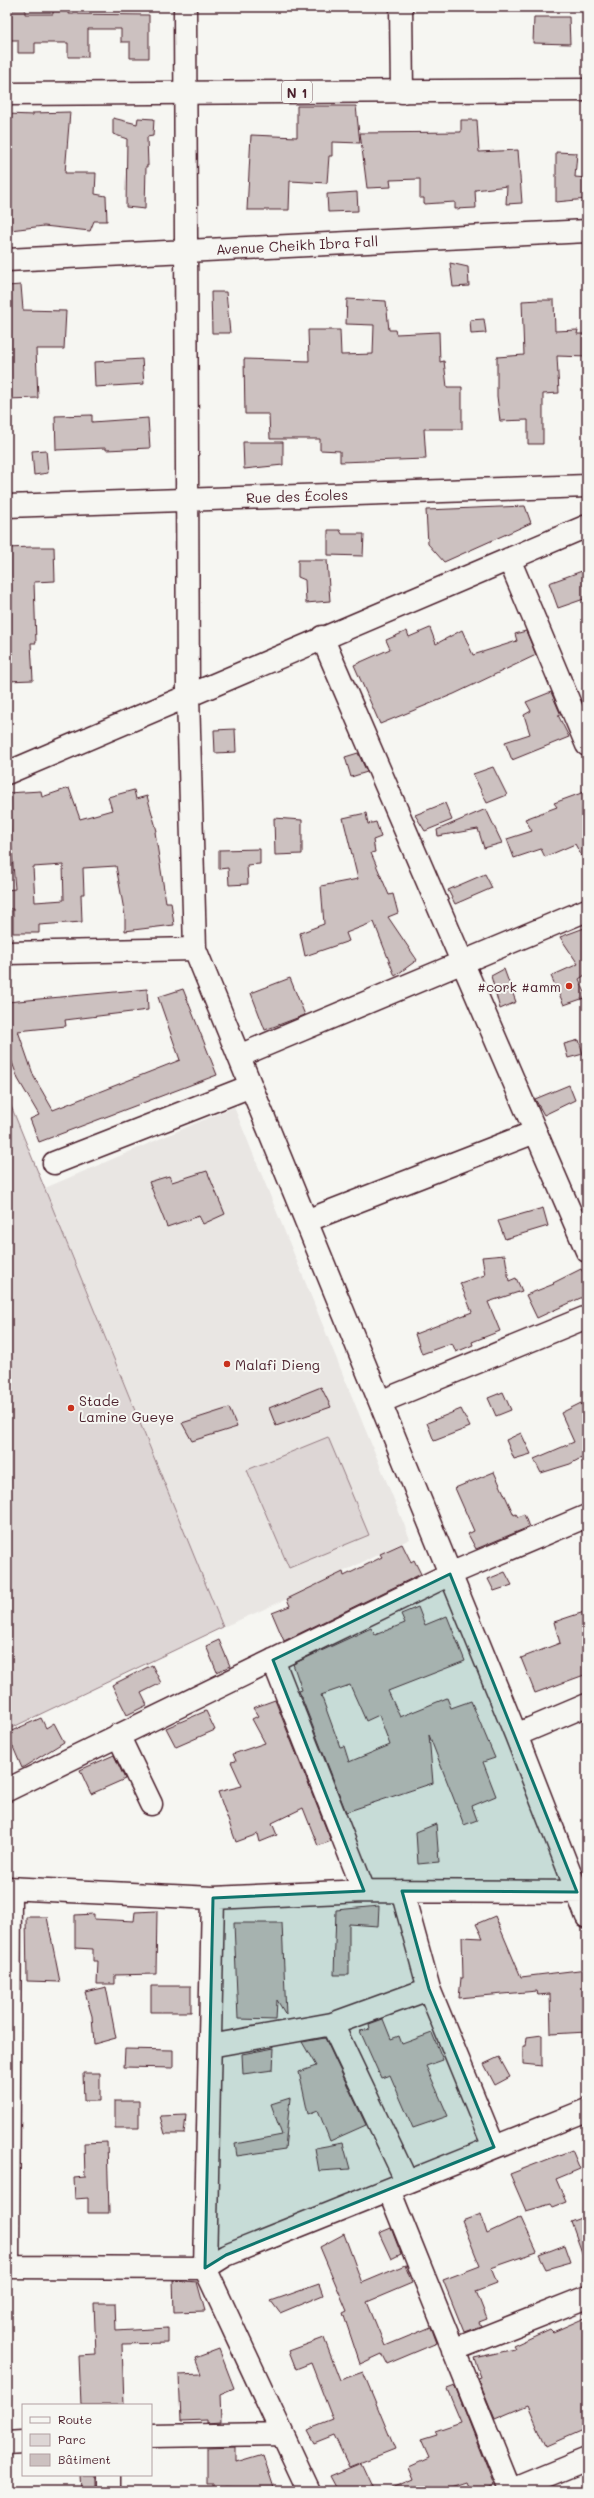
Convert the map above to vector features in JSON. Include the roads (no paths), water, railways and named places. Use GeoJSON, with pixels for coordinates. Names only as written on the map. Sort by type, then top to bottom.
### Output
{"type":"FeatureCollection","features":[{"type":"Feature","properties":{"kind":"main road"},"geometry":{"type":"LineString","coordinates":[[185,7],[188,695],[195,948],[516,1736],[582,1892],[587,1917]]}},
{"type":"Feature","properties":{"kind":"main road"},"geometry":{"type":"LineString","coordinates":[[401,7],[402,92]]}},
{"type":"Feature","properties":{"kind":"main road","name":"N 1"},"geometry":{"type":"LineString","coordinates":[[7,94],[587,90]]}},
{"type":"Feature","properties":{"kind":"main road","name":"Avenue Cheikh Ibra Fall"},"geometry":{"type":"LineString","coordinates":[[7,260],[587,231]]}},
{"type":"Feature","properties":{"kind":"main road","name":"Rue des Écoles"},"geometry":{"type":"LineString","coordinates":[[7,506],[587,486]]}},
{"type":"Feature","properties":{"kind":"main road"},"geometry":{"type":"LineString","coordinates":[[7,773],[587,526]]}},
{"type":"Feature","properties":{"kind":"main road"},"geometry":{"type":"LineString","coordinates":[[509,559],[580,708],[587,745]]}},
{"type":"Feature","properties":{"kind":"main road"},"geometry":{"type":"LineString","coordinates":[[322,638],[587,1251]]}},
{"type":"Feature","properties":{"kind":"main road"},"geometry":{"type":"LineString","coordinates":[[239,1056],[462,964],[587,910]]}},
{"type":"Feature","properties":{"kind":"main road"},"geometry":{"type":"LineString","coordinates":[[7,953],[195,948]]}},
{"type":"Feature","properties":{"kind":"main road"},"geometry":{"type":"LineString","coordinates":[[54,1163],[251,1086]]}},
{"type":"Feature","properties":{"kind":"main road"},"geometry":{"type":"LineString","coordinates":[[306,1222],[535,1132]]}},
{"type":"Feature","properties":{"kind":"main road"},"geometry":{"type":"LineString","coordinates":[[380,1402],[587,1317]]}},
{"type":"Feature","properties":{"kind":"main road"},"geometry":{"type":"LineString","coordinates":[[7,1790],[450,1574],[587,1516]]}},
{"type":"Feature","properties":{"kind":"main road"},"geometry":{"type":"LineString","coordinates":[[273,1660],[364,1890]]}},
{"type":"Feature","properties":{"kind":"main road"},"geometry":{"type":"LineString","coordinates":[[516,1736],[587,1705]]}},
{"type":"Feature","properties":{"kind":"main road"},"geometry":{"type":"LineString","coordinates":[[118,1736],[151,1804]]}},
{"type":"Feature","properties":{"kind":"main road"},"geometry":{"type":"LineString","coordinates":[[582,1892],[364,1890],[213,1898],[9,1888],[7,2267],[205,2268],[226,2255],[587,2110]]}},
{"type":"Feature","properties":{"kind":"main road"},"geometry":{"type":"LineString","coordinates":[[402,1891],[428,1989],[494,2148]]}},
{"type":"Feature","properties":{"kind":"main road"},"geometry":{"type":"LineString","coordinates":[[213,1898],[205,2268],[309,2491]]}},
{"type":"Feature","properties":{"kind":"main road"},"geometry":{"type":"LineString","coordinates":[[210,2046],[332,2024],[428,1989]]}},
{"type":"Feature","properties":{"kind":"main road"},"geometry":{"type":"LineString","coordinates":[[332,2024],[398,2186],[453,2350],[509,2491],[587,2459]]}},
{"type":"Feature","properties":{"kind":"main road"},"geometry":{"type":"LineString","coordinates":[[453,2350],[587,2297]]}},
{"type":"Feature","properties":{"kind":"main road"},"geometry":{"type":"LineString","coordinates":[[152,2436],[282,2434]]}},
{"type":"Feature","properties":{"kind":"main road"},"geometry":{"type":"LineString","coordinates":[[7,2443],[22,2442]]}},
{"type":"Feature","properties":{"kind":"main road"},"geometry":{"type":"LineString","coordinates":[[109,2476],[109,2491]]}},
{"type":"Feature","properties":{"kind":"place","name":"#cork #amm"},"geometry":{"type":"Point","coordinates":[569,986]}},
{"type":"Feature","properties":{"kind":"place","name":"Malafi Dieng"},"geometry":{"type":"Point","coordinates":[227,1364]}},
{"type":"Feature","properties":{"kind":"place","name":"Stade Lamine Gueye"},"geometry":{"type":"Point","coordinates":[71,1408]}}]}
